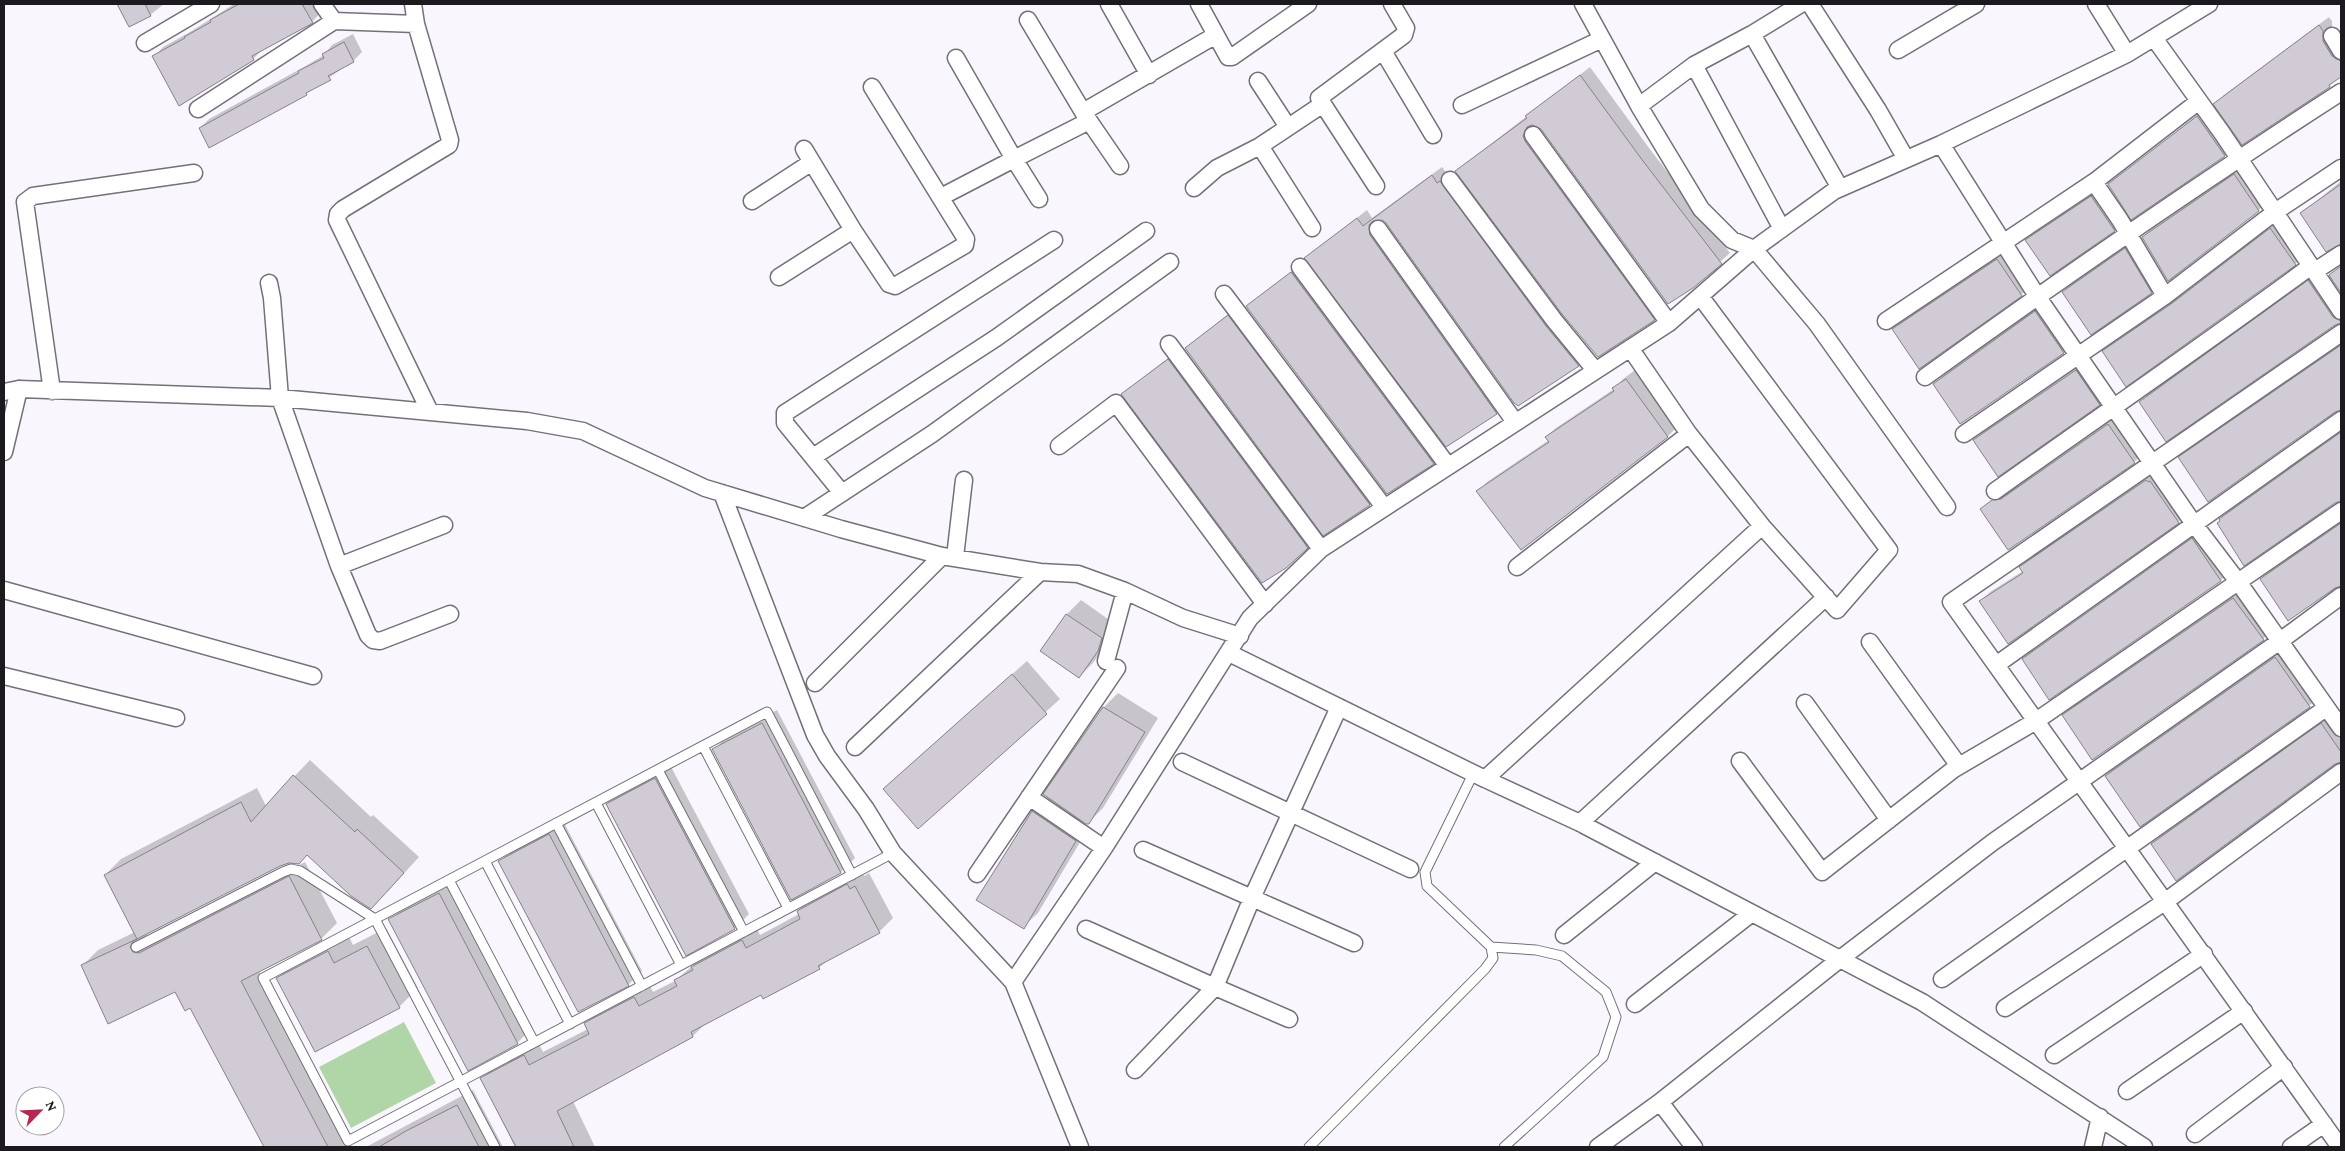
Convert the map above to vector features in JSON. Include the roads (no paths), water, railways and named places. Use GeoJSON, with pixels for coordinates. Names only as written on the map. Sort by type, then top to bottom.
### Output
{"type":"FeatureCollection","features":[{"type":"Feature","properties":{"kind":"street"},"geometry":{"type":"LineString","coordinates":[[144,43],[211,4]]}},
{"type":"Feature","properties":{"kind":"street"},"geometry":{"type":"LineString","coordinates":[[322,4],[334,20]]}},
{"type":"Feature","properties":{"kind":"street"},"geometry":{"type":"LineString","coordinates":[[413,4],[416,24],[450,140],[449,145],[343,209],[338,214],[337,220],[430,412]]}},
{"type":"Feature","properties":{"kind":"street"},"geometry":{"type":"LineString","coordinates":[[1109,4],[1149,75]]}},
{"type":"Feature","properties":{"kind":"street"},"geometry":{"type":"LineString","coordinates":[[1199,4],[1225,54],[1232,57],[1308,4]]}},
{"type":"Feature","properties":{"kind":"street"},"geometry":{"type":"LineString","coordinates":[[1376,186],[1319,98],[1383,52],[1406,32],[1392,4]]}},
{"type":"Feature","properties":{"kind":"street"},"geometry":{"type":"LineString","coordinates":[[1583,4],[1639,106],[1701,209],[1732,240],[1754,249],[1817,324],[1947,507]]}},
{"type":"Feature","properties":{"kind":"street"},"geometry":{"type":"LineString","coordinates":[[1639,106],[1694,66],[1801,4]]}},
{"type":"Feature","properties":{"kind":"street"},"geometry":{"type":"LineString","coordinates":[[1810,4],[1878,110],[1906,160]]}},
{"type":"Feature","properties":{"kind":"street"},"geometry":{"type":"LineString","coordinates":[[1898,50],[1976,4]]}},
{"type":"Feature","properties":{"kind":"street"},"geometry":{"type":"LineString","coordinates":[[2096,4],[2127,54]]}},
{"type":"Feature","properties":{"kind":"street"},"geometry":{"type":"LineString","coordinates":[[1013,982],[1104,848],[1250,618],[1321,549],[1669,323],[1754,249],[1840,188],[1941,144],[2127,54],[2154,38],[2187,9],[2209,4]]}},
{"type":"Feature","properties":{"kind":"street"},"geometry":{"type":"LineString","coordinates":[[198,109],[334,20],[416,24]]}},
{"type":"Feature","properties":{"kind":"street"},"geometry":{"type":"LineString","coordinates":[[1028,20],[1086,116],[1120,166]]}},
{"type":"Feature","properties":{"kind":"street"},"geometry":{"type":"LineString","coordinates":[[1752,34],[1840,188]]}},
{"type":"Feature","properties":{"kind":"street"},"geometry":{"type":"LineString","coordinates":[[940,197],[1014,159],[1216,35]]}},
{"type":"Feature","properties":{"kind":"street"},"geometry":{"type":"LineString","coordinates":[[2332,36],[2341,51]]}},
{"type":"Feature","properties":{"kind":"street"},"geometry":{"type":"LineString","coordinates":[[2154,38],[2239,158],[2341,311]]}},
{"type":"Feature","properties":{"kind":"street"},"geometry":{"type":"LineString","coordinates":[[1462,105],[1602,39]]}},
{"type":"Feature","properties":{"kind":"street"},"geometry":{"type":"LineString","coordinates":[[1383,52],[1433,135]]}},
{"type":"Feature","properties":{"kind":"street"},"geometry":{"type":"LineString","coordinates":[[956,58],[1039,200]]}},
{"type":"Feature","properties":{"kind":"street"},"geometry":{"type":"LineString","coordinates":[[1694,66],[1782,229]]}},
{"type":"Feature","properties":{"kind":"street"},"geometry":{"type":"LineString","coordinates":[[1258,82],[1288,128]]}},
{"type":"Feature","properties":{"kind":"street"},"geometry":{"type":"LineString","coordinates":[[752,201],[808,155],[853,230],[889,284],[896,286],[965,245],[966,239],[872,87]]}},
{"type":"Feature","properties":{"kind":"street"},"geometry":{"type":"LineString","coordinates":[[1925,376],[2037,296],[2129,235],[2239,158],[2341,92]]}},
{"type":"Feature","properties":{"kind":"street"},"geometry":{"type":"LineString","coordinates":[[1886,321],[2094,182],[2199,101]]}},
{"type":"Feature","properties":{"kind":"street"},"geometry":{"type":"LineString","coordinates":[[1194,188],[1217,168],[1260,146],[1323,104]]}},
{"type":"Feature","properties":{"kind":"street"},"geometry":{"type":"LineString","coordinates":[[1533,135],[1669,323]]}},
{"type":"Feature","properties":{"kind":"street"},"geometry":{"type":"LineString","coordinates":[[1941,144],[2037,296],[2153,461],[2194,524],[2240,583],[2280,641],[2332,709],[2341,728]]}},
{"type":"Feature","properties":{"kind":"street"},"geometry":{"type":"LineString","coordinates":[[1260,146],[1312,228]]}},
{"type":"Feature","properties":{"kind":"street"},"geometry":{"type":"LineString","coordinates":[[1964,434],[2165,296],[2275,212],[2341,168]]}},
{"type":"Feature","properties":{"kind":"street"},"geometry":{"type":"LineString","coordinates":[[52,391],[25,202],[33,196],[194,173]]}},
{"type":"Feature","properties":{"kind":"street"},"geometry":{"type":"LineString","coordinates":[[1450,180],[1554,320],[1595,370]]}},
{"type":"Feature","properties":{"kind":"street"},"geometry":{"type":"LineString","coordinates":[[2094,182],[2129,235],[2165,296]]}},
{"type":"Feature","properties":{"kind":"street"},"geometry":{"type":"LineString","coordinates":[[779,277],[853,230]]}},
{"type":"Feature","properties":{"kind":"street"},"geometry":{"type":"LineString","coordinates":[[1378,230],[1515,422]]}},
{"type":"Feature","properties":{"kind":"street"},"geometry":{"type":"LineString","coordinates":[[813,457],[996,338],[1146,231]]}},
{"type":"Feature","properties":{"kind":"street"},"geometry":{"type":"LineString","coordinates":[[842,493],[785,423],[785,412],[1054,240]]}},
{"type":"Feature","properties":{"kind":"street"},"geometry":{"type":"LineString","coordinates":[[1995,492],[2114,405],[2313,269],[2341,254]]}},
{"type":"Feature","properties":{"kind":"street"},"geometry":{"type":"LineString","coordinates":[[804,518],[932,434],[1170,262]]}},
{"type":"Feature","properties":{"kind":"street"},"geometry":{"type":"LineString","coordinates":[[1300,266],[1448,466]]}},
{"type":"Feature","properties":{"kind":"street"},"geometry":{"type":"LineString","coordinates":[[270,283],[280,398],[340,566],[368,635],[373,640],[380,641],[450,614]]}},
{"type":"Feature","properties":{"kind":"street"},"geometry":{"type":"LineString","coordinates":[[1224,294],[1384,507]]}},
{"type":"Feature","properties":{"kind":"street"},"geometry":{"type":"LineString","coordinates":[[1630,348],[1689,434],[1762,526],[1837,610],[1889,550],[1700,296]]}},
{"type":"Feature","properties":{"kind":"street"},"geometry":{"type":"LineString","coordinates":[[2340,1147],[1951,602],[2153,461],[2238,406],[2341,333]]}},
{"type":"Feature","properties":{"kind":"street"},"geometry":{"type":"LineString","coordinates":[[1169,344],[1321,549]]}},
{"type":"Feature","properties":{"kind":"street"},"geometry":{"type":"LineString","coordinates":[[4,452],[11,391],[280,398],[528,422],[583,431],[706,488],[804,518],[948,556],[1040,572],[1078,574],[1125,591],[1183,618],[1240,636]]}},
{"type":"Feature","properties":{"kind":"street"},"geometry":{"type":"LineString","coordinates":[[1060,446],[1116,403],[1265,604]]}},
{"type":"Feature","properties":{"kind":"street"},"geometry":{"type":"LineString","coordinates":[[1996,665],[2341,420]]}},
{"type":"Feature","properties":{"kind":"street"},"geometry":{"type":"LineString","coordinates":[[1517,567],[1689,434]]}},
{"type":"Feature","properties":{"kind":"street"},"geometry":{"type":"LineString","coordinates":[[815,683],[948,556],[964,480]]}},
{"type":"Feature","properties":{"kind":"street"},"geometry":{"type":"LineString","coordinates":[[722,493],[815,735],[827,756],[866,810],[893,854],[1013,982],[1080,1147]]}},
{"type":"Feature","properties":{"kind":"street"},"geometry":{"type":"LineString","coordinates":[[1740,761],[1822,872],[1959,766],[2036,721],[2341,512]]}},
{"type":"Feature","properties":{"kind":"street"},"geometry":{"type":"LineString","coordinates":[[340,566],[444,525]]}},
{"type":"Feature","properties":{"kind":"street"},"geometry":{"type":"LineString","coordinates":[[1479,776],[1762,526]]}},
{"type":"Feature","properties":{"kind":"street"},"geometry":{"type":"LineString","coordinates":[[854,746],[1040,572]]}},
{"type":"Feature","properties":{"kind":"street"},"geometry":{"type":"LineString","coordinates":[[4,590],[313,676]]}},
{"type":"Feature","properties":{"kind":"street"},"geometry":{"type":"LineString","coordinates":[[977,874],[1030,797],[1111,664],[1125,591]]}},
{"type":"Feature","properties":{"kind":"street"},"geometry":{"type":"LineString","coordinates":[[1598,1147],[1660,1102],[1840,959],[1993,842],[2280,641],[2341,596]]}},
{"type":"Feature","properties":{"kind":"street"},"geometry":{"type":"LineString","coordinates":[[1580,823],[1826,597]]}},
{"type":"Feature","properties":{"kind":"street"},"geometry":{"type":"LineString","coordinates":[[1870,642],[1959,766]]}},
{"type":"Feature","properties":{"kind":"street"},"geometry":{"type":"LineString","coordinates":[[1229,653],[1479,776],[1580,823],[1922,1002],[2144,1147]]}},
{"type":"Feature","properties":{"kind":"street"},"geometry":{"type":"LineString","coordinates":[[4,676],[176,718]]}},
{"type":"Feature","properties":{"kind":"street"},"geometry":{"type":"LineString","coordinates":[[1805,703],[1889,820]]}},
{"type":"Feature","properties":{"kind":"street"},"geometry":{"type":"LineString","coordinates":[[1135,1070],[1215,987],[1252,898],[1339,707]]}},
{"type":"Feature","properties":{"kind":"street"},"geometry":{"type":"LineString","coordinates":[[1942,979],[2127,848],[2332,709]]}},
{"type":"Feature","properties":{"kind":"street"},"geometry":{"type":"LineString","coordinates":[[1182,762],[1410,869]]}},
{"type":"Feature","properties":{"kind":"street"},"geometry":{"type":"LineString","coordinates":[[2005,1008],[2166,901],[2341,772]]}},
{"type":"Feature","properties":{"kind":"street"},"geometry":{"type":"LineString","coordinates":[[1030,797],[1104,848]]}},
{"type":"Feature","properties":{"kind":"street"},"geometry":{"type":"LineString","coordinates":[[1143,850],[1354,943]]}},
{"type":"Feature","properties":{"kind":"street"},"geometry":{"type":"LineString","coordinates":[[1564,935],[1655,862]]}},
{"type":"Feature","properties":{"kind":"street"},"geometry":{"type":"LineString","coordinates":[[1635,1004],[1752,913]]}},
{"type":"Feature","properties":{"kind":"street"},"geometry":{"type":"LineString","coordinates":[[1086,929],[1289,1020]]}},
{"type":"Feature","properties":{"kind":"street"},"geometry":{"type":"LineString","coordinates":[[2054,1055],[2204,954]]}},
{"type":"Feature","properties":{"kind":"street"},"geometry":{"type":"LineString","coordinates":[[2127,1091],[2244,1011]]}},
{"type":"Feature","properties":{"kind":"street"},"geometry":{"type":"LineString","coordinates":[[2195,1134],[2284,1067]]}},
{"type":"Feature","properties":{"kind":"street"},"geometry":{"type":"LineString","coordinates":[[1660,1102],[1694,1147]]}},
{"type":"Feature","properties":{"kind":"street"},"geometry":{"type":"LineString","coordinates":[[2093,1147],[2100,1117]]}},
{"type":"Feature","properties":{"kind":"street"},"geometry":{"type":"LineString","coordinates":[[2291,1147],[2324,1124]]}},
{"type":"Feature","properties":{"kind":"lane"},"geometry":{"type":"LineString","coordinates":[[852,875],[767,712],[263,978],[348,1140],[893,854]]}},
{"type":"Feature","properties":{"kind":"lane"},"geometry":{"type":"LineString","coordinates":[[703,746],[788,908]]}},
{"type":"Feature","properties":{"kind":"lane"},"geometry":{"type":"LineString","coordinates":[[658,770],[744,932]]}},
{"type":"Feature","properties":{"kind":"lane"},"geometry":{"type":"LineString","coordinates":[[1309,1147],[1485,969],[1493,958],[1491,947],[1427,886],[1424,880],[1425,872],[1479,776]]}},
{"type":"Feature","properties":{"kind":"lane"},"geometry":{"type":"LineString","coordinates":[[596,803],[681,965]]}},
{"type":"Feature","properties":{"kind":"lane"},"geometry":{"type":"LineString","coordinates":[[556,824],[642,986]]}},
{"type":"Feature","properties":{"kind":"lane"},"geometry":{"type":"LineString","coordinates":[[485,861],[570,1024]]}},
{"type":"Feature","properties":{"kind":"lane"},"geometry":{"type":"LineString","coordinates":[[136,947],[283,872],[291,870],[300,871],[375,919],[495,1147]]}},
{"type":"Feature","properties":{"kind":"lane"},"geometry":{"type":"LineString","coordinates":[[449,880],[534,1042]]}},
{"type":"Feature","properties":{"kind":"lane"},"geometry":{"type":"LineString","coordinates":[[1491,947],[1536,950],[1562,956],[1606,992],[1616,1017],[1603,1057],[1504,1147]]}}]}
